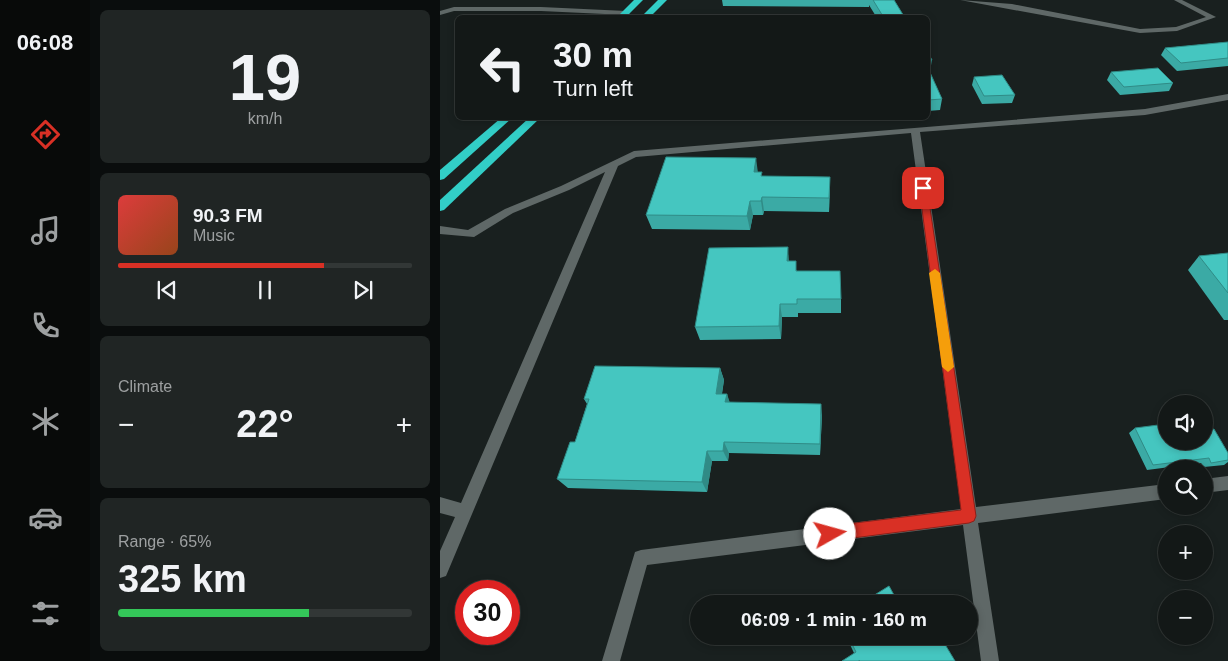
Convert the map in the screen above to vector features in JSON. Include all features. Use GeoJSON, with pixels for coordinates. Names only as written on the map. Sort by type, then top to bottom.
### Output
{"type":"FeatureCollection","features":[{"type":"Feature","properties":{"kind":"highway"},"geometry":{"type":"LineString","coordinates":[[623,15],[639,0]]}},
{"type":"Feature","properties":{"kind":"highway"},"geometry":{"type":"LineString","coordinates":[[647,15],[663,0]]}},
{"type":"Feature","properties":{"kind":"highway"},"geometry":{"type":"LineString","coordinates":[[440,176],[505,120]]}},
{"type":"Feature","properties":{"kind":"highway"},"geometry":{"type":"LineString","coordinates":[[440,207],[533,120]]}},
{"type":"Feature","properties":{"kind":"street"},"geometry":{"type":"LineString","coordinates":[[963,0],[1012,6],[1140,31],[1177,29],[1212,17],[1177,0]]}},
{"type":"Feature","properties":{"kind":"street"},"geometry":{"type":"LineString","coordinates":[[440,13],[454,10],[541,9],[623,15]]}},
{"type":"Feature","properties":{"kind":"street"},"geometry":{"type":"LineString","coordinates":[[440,230],[470,234],[509,211],[565,188],[634,154],[1145,112],[1228,97]]}},
{"type":"Feature","properties":{"kind":"street"},"geometry":{"type":"LineString","coordinates":[[914,130],[990,661]]}},
{"type":"Feature","properties":{"kind":"street"},"geometry":{"type":"LineString","coordinates":[[440,570],[614,163]]}},
{"type":"Feature","properties":{"kind":"street"},"geometry":{"type":"LineString","coordinates":[[1213,485],[1228,483]]}},
{"type":"Feature","properties":{"kind":"street"},"geometry":{"type":"LineString","coordinates":[[611,661],[641,558],[1158,492]]}},
{"type":"Feature","properties":{"kind":"street"},"geometry":{"type":"LineString","coordinates":[[440,504],[465,512]]}},
{"type":"Feature","properties":{"kind":"building"},"geometry":{"type":"Polygon","coordinates":[[[873,0],[894,0],[903,15],[882,15],[873,0]]]}},
{"type":"Feature","properties":{"kind":"building"},"geometry":{"type":"Polygon","coordinates":[[[1228,42],[1228,58],[1181,63],[1165,48],[1228,42]]]}},
{"type":"Feature","properties":{"kind":"building"},"geometry":{"type":"Polygon","coordinates":[[[1158,68],[1173,83],[1124,87],[1111,72],[1158,68]]]}},
{"type":"Feature","properties":{"kind":"building"},"geometry":{"type":"Polygon","coordinates":[[[930,72],[942,99],[930,100],[930,72]]]}},
{"type":"Feature","properties":{"kind":"building"},"geometry":{"type":"Polygon","coordinates":[[[1002,75],[1015,95],[984,96],[974,77],[1002,75]]]}},
{"type":"Feature","properties":{"kind":"building"},"geometry":{"type":"Polygon","coordinates":[[[666,157],[756,158],[754,172],[762,172],[761,176],[830,177],[829,198],[762,197],[761,201],[750,201],[747,216],[646,215],[666,157]]]}},
{"type":"Feature","properties":{"kind":"building"},"geometry":{"type":"Polygon","coordinates":[[[788,247],[787,261],[796,261],[796,271],[840,271],[841,299],[797,299],[797,304],[780,304],[779,326],[695,327],[709,248],[788,247]]]}},
{"type":"Feature","properties":{"kind":"building"},"geometry":{"type":"Polygon","coordinates":[[[1228,253],[1228,293],[1199,256],[1228,253]]]}},
{"type":"Feature","properties":{"kind":"building"},"geometry":{"type":"Polygon","coordinates":[[[595,366],[720,368],[716,394],[727,394],[725,402],[821,404],[820,444],[724,442],[723,451],[707,451],[702,482],[557,479],[570,442],[575,442],[589,399],[584,399],[595,366]]]}},
{"type":"Feature","properties":{"kind":"building"},"geometry":{"type":"Polygon","coordinates":[[[1158,425],[1158,450],[1213,450],[1214,429],[1228,453],[1228,460],[1213,463],[1213,460],[1209,458],[1158,460],[1158,464],[1153,465],[1135,428],[1158,425]]]}},
{"type":"Feature","properties":{"kind":"building"},"geometry":{"type":"Polygon","coordinates":[[[889,586],[894,595],[874,595],[889,586]]]}},
{"type":"Feature","properties":{"kind":"building"},"geometry":{"type":"Polygon","coordinates":[[[852,645],[945,645],[955,661],[842,661],[856,652],[852,645]]]}},
{"type":"Feature","properties":{"kind":"slow traffic"},"geometry":{"type":"LineString","coordinates":[[935,273],[948,367]]}},
{"type":"Feature","properties":{"kind":"route"},"geometry":{"type":"LineString","coordinates":[[830,534],[969,516],[923,188]]}}]}
